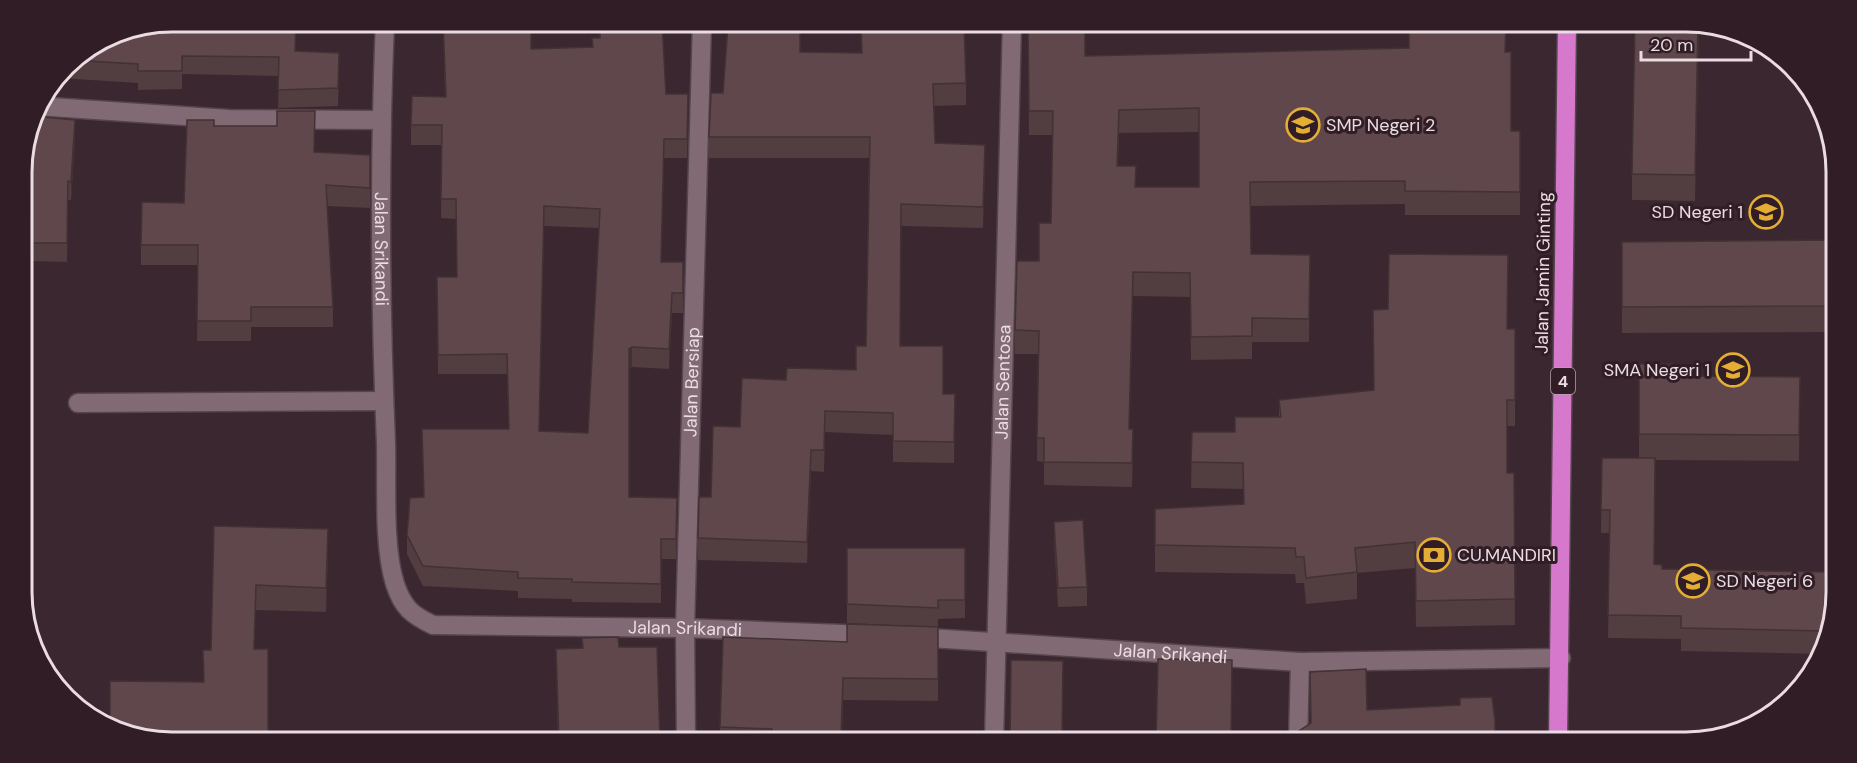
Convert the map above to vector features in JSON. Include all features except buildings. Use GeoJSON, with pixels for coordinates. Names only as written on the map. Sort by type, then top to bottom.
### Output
{"type":"FeatureCollection","features":[{"type":"Feature","properties":{"kind":"highway","name":"Jalan Jamin Ginting"},"geometry":{"type":"LineString","coordinates":[[1558,731],[1567,32]]}},
{"type":"Feature","properties":{"kind":"street","name":"Jalan Srikandi"},"geometry":{"type":"LineString","coordinates":[[385,32],[381,120],[384,401],[390,554],[395,585],[411,615],[434,625],[685,628],[994,640],[1300,662],[1561,658]]}},
{"type":"Feature","properties":{"kind":"street","name":"Jalan Bersiap"},"geometry":{"type":"LineString","coordinates":[[686,732],[685,628],[702,32]]}},
{"type":"Feature","properties":{"kind":"street","name":"Jalan Sentosa"},"geometry":{"type":"LineString","coordinates":[[994,731],[994,640],[1012,32]]}},
{"type":"Feature","properties":{"kind":"street"},"geometry":{"type":"LineString","coordinates":[[47,107],[229,119],[381,120]]}},
{"type":"Feature","properties":{"kind":"street"},"geometry":{"type":"LineString","coordinates":[[78,403],[384,401]]}},
{"type":"Feature","properties":{"kind":"street"},"geometry":{"type":"LineString","coordinates":[[1298,731],[1300,662]]}},
{"type":"Feature","properties":{"kind":"place","name":"SMP Negeri 2"},"geometry":{"type":"Point","coordinates":[1303,125]}},
{"type":"Feature","properties":{"kind":"place","name":"SD Negeri 1"},"geometry":{"type":"Point","coordinates":[1766,212]}},
{"type":"Feature","properties":{"kind":"place","name":"SMA Negeri 1"},"geometry":{"type":"Point","coordinates":[1733,370]}},
{"type":"Feature","properties":{"kind":"place","name":"CU.MANDIRI"},"geometry":{"type":"Point","coordinates":[1434,555]}},
{"type":"Feature","properties":{"kind":"place","name":"SD Negeri 6"},"geometry":{"type":"Point","coordinates":[1693,581]}}]}
